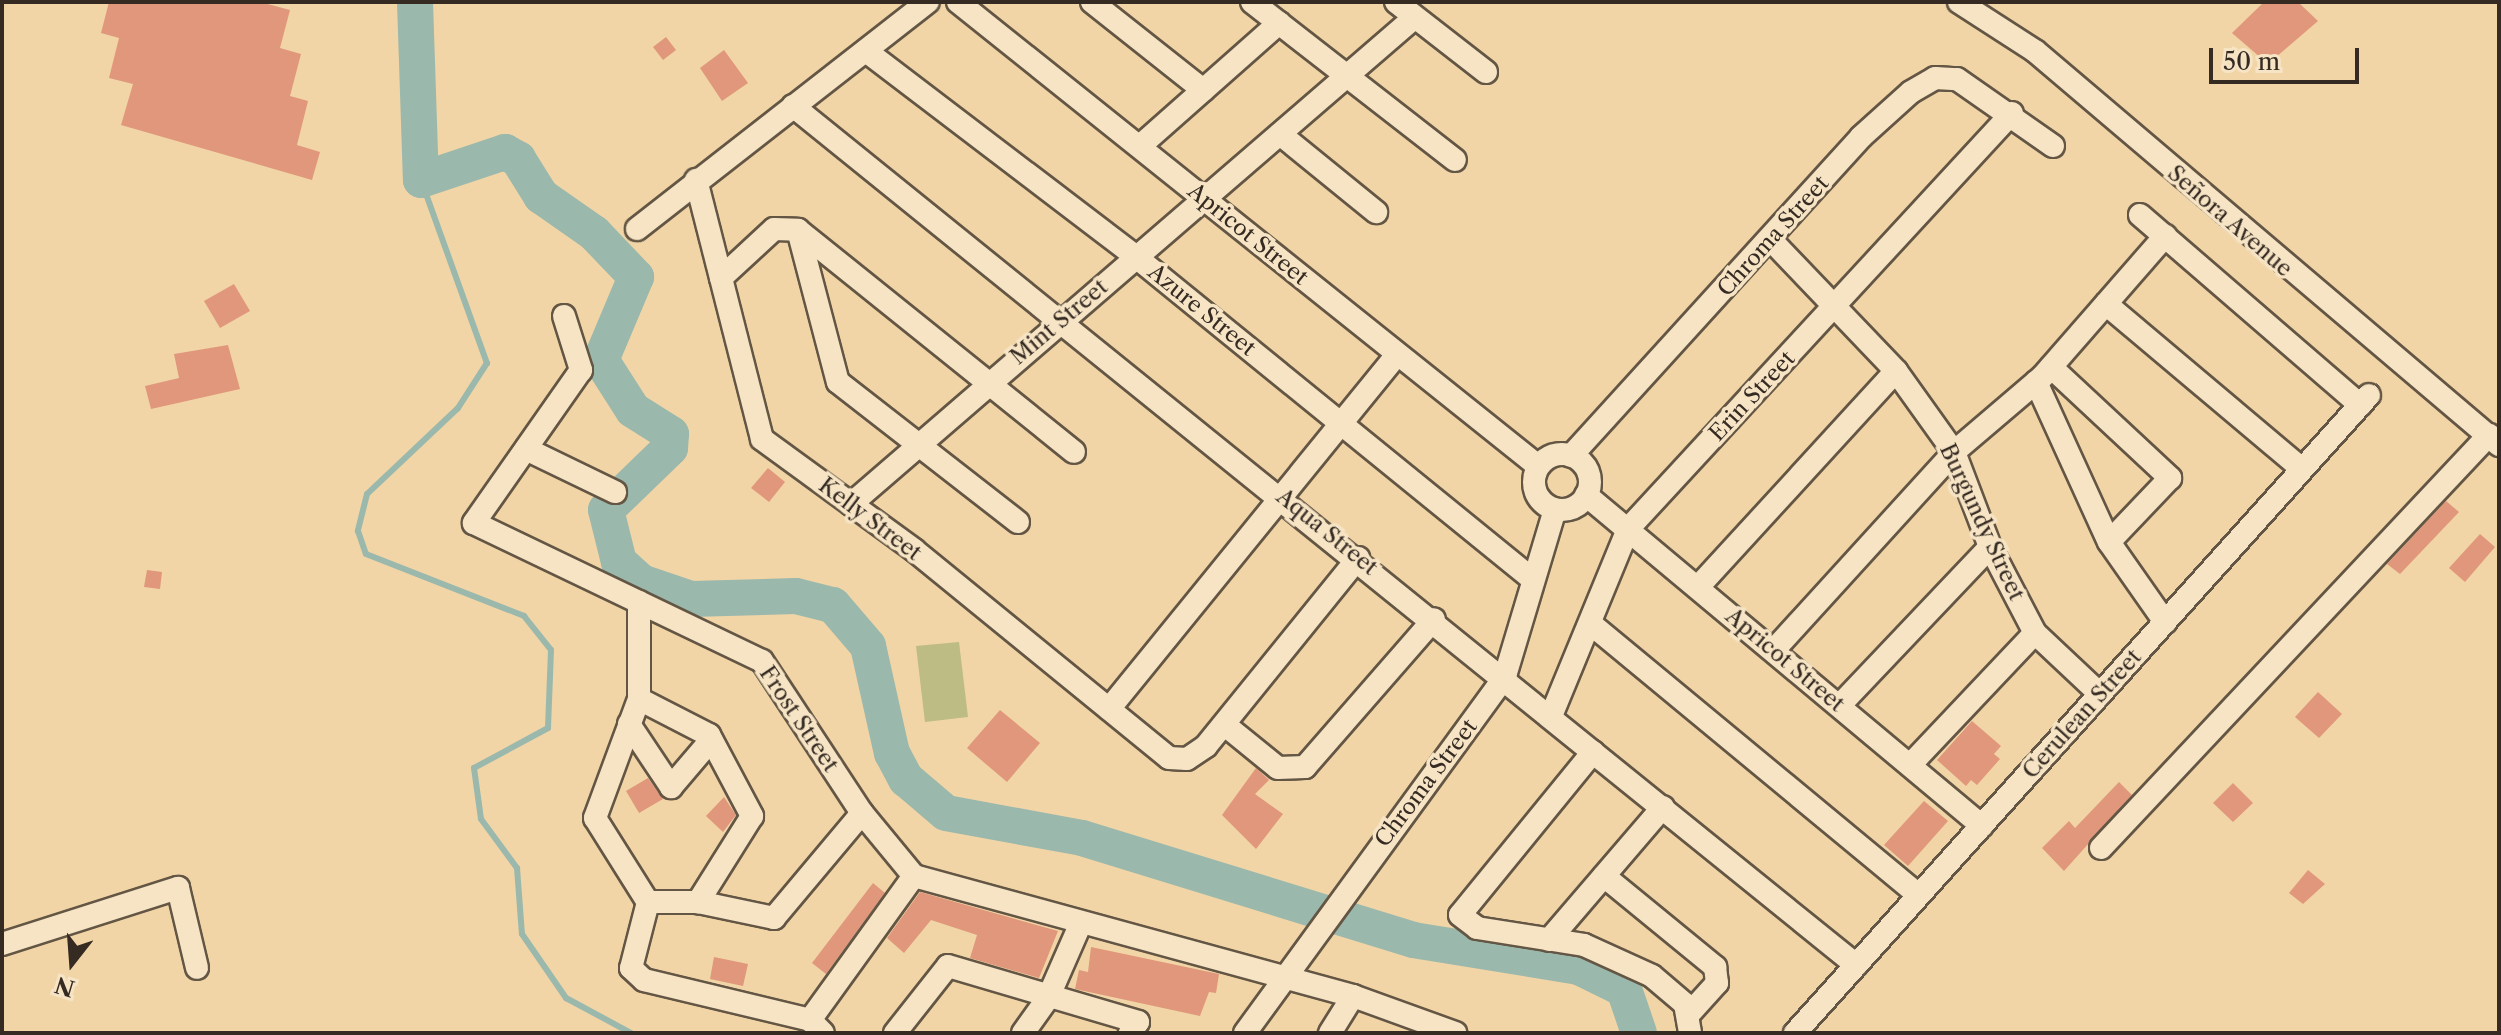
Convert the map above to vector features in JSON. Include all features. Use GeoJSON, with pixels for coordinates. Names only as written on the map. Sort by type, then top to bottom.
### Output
{"type":"FeatureCollection","features":[{"type":"Feature","properties":{"kind":"street"},"geometry":{"type":"LineString","coordinates":[[637,229],[928,2]]}},
{"type":"Feature","properties":{"kind":"street","name":"Apricot Street"},"geometry":{"type":"LineString","coordinates":[[958,2],[1538,466]]}},
{"type":"Feature","properties":{"kind":"street"},"geometry":{"type":"LineString","coordinates":[[1092,2],[1203,90]]}},
{"type":"Feature","properties":{"kind":"street"},"geometry":{"type":"LineString","coordinates":[[1252,2],[1455,160]]}},
{"type":"Feature","properties":{"kind":"street"},"geometry":{"type":"LineString","coordinates":[[1396,2],[1486,72]]}},
{"type":"Feature","properties":{"kind":"street","name":"Señora Avenue"},"geometry":{"type":"LineString","coordinates":[[1959,2],[2035,51],[2494,440]]}},
{"type":"Feature","properties":{"kind":"street","name":"Mint Street"},"geometry":{"type":"LineString","coordinates":[[851,504],[916,441],[1205,200],[1415,17]]}},
{"type":"Feature","properties":{"kind":"street"},"geometry":{"type":"LineString","coordinates":[[1140,146],[1279,23]]}},
{"type":"Feature","properties":{"kind":"street","name":"Azure Street"},"geometry":{"type":"LineString","coordinates":[[866,51],[1136,257],[1531,578]]}},
{"type":"Feature","properties":{"kind":"street","name":"Chroma Street"},"geometry":{"type":"LineString","coordinates":[[1571,456],[1911,92],[1935,78],[1957,79],[2012,113]]}},
{"type":"Feature","properties":{"kind":"street","name":"Aqua Street"},"geometry":{"type":"LineString","coordinates":[[793,106],[1284,497],[1856,965]]}},
{"type":"Feature","properties":{"kind":"street"},"geometry":{"type":"LineString","coordinates":[[2012,113],[2053,146]]}},
{"type":"Feature","properties":{"kind":"street","name":"Erin Street"},"geometry":{"type":"LineString","coordinates":[[1551,716],[1628,529],[2012,113]]}},
{"type":"Feature","properties":{"kind":"street"},"geometry":{"type":"LineString","coordinates":[[1280,134],[1376,212]]}},
{"type":"Feature","properties":{"kind":"street","name":"Kelly Street"},"geometry":{"type":"LineString","coordinates":[[696,180],[762,439],[851,504],[1169,758],[1187,759],[1225,725]]}},
{"type":"Feature","properties":{"kind":"street"},"geometry":{"type":"LineString","coordinates":[[1774,650],[1954,452],[2044,375],[2165,236],[2140,215]]}},
{"type":"Feature","properties":{"kind":"street"},"geometry":{"type":"LineString","coordinates":[[721,278],[774,229],[798,230],[1074,452]]}},
{"type":"Feature","properties":{"kind":"street"},"geometry":{"type":"LineString","coordinates":[[798,230],[838,382],[1018,522]]}},
{"type":"Feature","properties":{"kind":"street","name":"Cerulean Street"},"geometry":{"type":"LineString","coordinates":[[1795,1033],[2365,400],[2165,236]]}},
{"type":"Feature","properties":{"kind":"street","name":"Burgundy Street"},"geometry":{"type":"LineString","coordinates":[[1771,240],[1838,304],[1896,371],[1954,452],[1990,547],[2035,633],[2100,694]]}},
{"type":"Feature","properties":{"kind":"street"},"geometry":{"type":"LineString","coordinates":[[2106,304],[2302,469]]}},
{"type":"Feature","properties":{"kind":"street","name":"Frost Street"},"geometry":{"type":"LineString","coordinates":[[564,316],[581,370],[474,523],[762,661],[862,813],[914,876]]}},
{"type":"Feature","properties":{"kind":"street"},"geometry":{"type":"LineString","coordinates":[[1109,709],[1397,354]]}},
{"type":"Feature","properties":{"kind":"street"},"geometry":{"type":"LineString","coordinates":[[1698,587],[1896,371]]}},
{"type":"Feature","properties":{"kind":"street"},"geometry":{"type":"LineString","coordinates":[[2044,375],[2109,542],[2165,622]]}},
{"type":"Feature","properties":{"kind":"street"},"geometry":{"type":"LineString","coordinates":[[2044,375],[2170,478],[2109,542]]}},
{"type":"Feature","properties":{"kind":"street"},"geometry":{"type":"LineString","coordinates":[[2101,848],[2494,440]]}},
{"type":"Feature","properties":{"kind":"street"},"geometry":{"type":"LineString","coordinates":[[526,449],[615,492]]}},
{"type":"Feature","properties":{"kind":"street"},"geometry":{"type":"LineString","coordinates":[[1557,454],[1571,456],[1587,469],[1586,495],[1574,507],[1555,509],[1535,490],[1538,466],[1557,454]]}},
{"type":"Feature","properties":{"kind":"street","name":"Apricot Street"},"geometry":{"type":"LineString","coordinates":[[1586,495],[1982,826]]}},
{"type":"Feature","properties":{"kind":"street","name":"Chroma Street"},"geometry":{"type":"LineString","coordinates":[[1245,1033],[1340,898],[1505,676],[1531,578],[1555,509]]}},
{"type":"Feature","properties":{"kind":"street"},"geometry":{"type":"LineString","coordinates":[[1840,705],[1990,547]]}},
{"type":"Feature","properties":{"kind":"street"},"geometry":{"type":"LineString","coordinates":[[1358,558],[1225,725],[1278,768],[1305,767],[1434,619]]}},
{"type":"Feature","properties":{"kind":"street"},"geometry":{"type":"LineString","coordinates":[[639,602],[639,699],[595,818],[648,902],[631,968],[644,980],[817,1026],[914,876],[1081,923],[1289,973],[1455,1033]]}},
{"type":"Feature","properties":{"kind":"street"},"geometry":{"type":"LineString","coordinates":[[1591,624],[1919,895]]}},
{"type":"Feature","properties":{"kind":"street"},"geometry":{"type":"LineString","coordinates":[[1911,764],[2035,633]]}},
{"type":"Feature","properties":{"kind":"street"},"geometry":{"type":"LineString","coordinates":[[639,699],[711,740],[752,816],[698,902]]}},
{"type":"Feature","properties":{"kind":"street"},"geometry":{"type":"LineString","coordinates":[[629,724],[671,787],[711,740]]}},
{"type":"Feature","properties":{"kind":"street"},"geometry":{"type":"LineString","coordinates":[[1593,752],[1461,909],[1470,926],[1601,952],[1665,982],[1690,1024],[1717,983],[1715,967],[1604,876]]}},
{"type":"Feature","properties":{"kind":"street"},"geometry":{"type":"LineString","coordinates":[[1549,940],[1663,807]]}},
{"type":"Feature","properties":{"kind":"street"},"geometry":{"type":"LineString","coordinates":[[648,902],[698,902],[774,918],[862,813]]}},
{"type":"Feature","properties":{"kind":"street"},"geometry":{"type":"LineString","coordinates":[[2,944],[178,888],[197,968]]}},
{"type":"Feature","properties":{"kind":"street"},"geometry":{"type":"LineString","coordinates":[[1023,1033],[1048,998],[1081,923]]}},
{"type":"Feature","properties":{"kind":"street"},"geometry":{"type":"LineString","coordinates":[[895,1033],[948,966],[1048,998],[1138,1022],[1130,1033]]}},
{"type":"Feature","properties":{"kind":"street"},"geometry":{"type":"LineString","coordinates":[[1330,1033],[1353,996]]}},
{"type":"Feature","properties":{"kind":"shaded area"},"geometry":{"type":"Polygon","coordinates":[[[959,642],[968,717],[925,722],[916,646],[959,642]]]}},
{"type":"Feature","properties":{"kind":"building"},"geometry":{"type":"Polygon","coordinates":[[[109,2],[260,2],[290,10],[280,48],[301,54],[290,96],[308,101],[297,145],[320,152],[312,180],[121,125],[133,84],[109,78],[119,38],[101,33],[109,2]]]}},
{"type":"Feature","properties":{"kind":"building"},"geometry":{"type":"Polygon","coordinates":[[[2264,2],[2298,2],[2318,21],[2268,64],[2232,33],[2264,2]]]}},
{"type":"Feature","properties":{"kind":"building"},"geometry":{"type":"Polygon","coordinates":[[[666,37],[676,50],[663,60],[653,47],[666,37]]]}},
{"type":"Feature","properties":{"kind":"building"},"geometry":{"type":"Polygon","coordinates":[[[724,50],[748,83],[722,101],[700,68],[724,50]]]}},
{"type":"Feature","properties":{"kind":"building"},"geometry":{"type":"Polygon","coordinates":[[[234,284],[250,311],[220,328],[204,301],[234,284]]]}},
{"type":"Feature","properties":{"kind":"building"},"geometry":{"type":"Polygon","coordinates":[[[228,345],[240,389],[151,409],[145,386],[179,378],[174,354],[228,345]]]}},
{"type":"Feature","properties":{"kind":"building"},"geometry":{"type":"Polygon","coordinates":[[[768,468],[785,482],[769,502],[751,488],[768,468]]]}},
{"type":"Feature","properties":{"kind":"building"},"geometry":{"type":"Polygon","coordinates":[[[2446,501],[2459,512],[2400,574],[2387,564],[2446,501]]]}},
{"type":"Feature","properties":{"kind":"building"},"geometry":{"type":"Polygon","coordinates":[[[2480,534],[2495,547],[2465,582],[2449,568],[2480,534]]]}},
{"type":"Feature","properties":{"kind":"building"},"geometry":{"type":"Polygon","coordinates":[[[147,570],[162,572],[160,589],[144,587],[147,570]]]}},
{"type":"Feature","properties":{"kind":"building"},"geometry":{"type":"Polygon","coordinates":[[[2318,692],[2342,714],[2319,738],[2295,717],[2318,692]]]}},
{"type":"Feature","properties":{"kind":"building"},"geometry":{"type":"Polygon","coordinates":[[[1000,710],[1040,743],[1007,782],[967,748],[1000,710]]]}},
{"type":"Feature","properties":{"kind":"building"},"geometry":{"type":"Polygon","coordinates":[[[1972,721],[2001,746],[1994,754],[2000,759],[1977,785],[1971,780],[1966,786],[1937,760],[1972,721]]]}},
{"type":"Feature","properties":{"kind":"building"},"geometry":{"type":"Polygon","coordinates":[[[1256,768],[1269,780],[1255,794],[1283,814],[1256,849],[1222,815],[1256,768]]]}},
{"type":"Feature","properties":{"kind":"building"},"geometry":{"type":"Polygon","coordinates":[[[648,778],[663,799],[639,813],[626,791],[648,778]]]}},
{"type":"Feature","properties":{"kind":"building"},"geometry":{"type":"Polygon","coordinates":[[[2119,782],[2132,795],[2064,871],[2042,848],[2069,821],[2075,828],[2119,782]]]}},
{"type":"Feature","properties":{"kind":"building"},"geometry":{"type":"Polygon","coordinates":[[[2233,783],[2253,803],[2233,822],[2213,803],[2233,783]]]}},
{"type":"Feature","properties":{"kind":"building"},"geometry":{"type":"Polygon","coordinates":[[[724,797],[736,815],[723,832],[706,816],[724,797]]]}},
{"type":"Feature","properties":{"kind":"building"},"geometry":{"type":"Polygon","coordinates":[[[1924,801],[1948,821],[1908,866],[1884,845],[1924,801]]]}},
{"type":"Feature","properties":{"kind":"building"},"geometry":{"type":"Polygon","coordinates":[[[2308,870],[2325,884],[2303,904],[2289,893],[2308,870]]]}},
{"type":"Feature","properties":{"kind":"building"},"geometry":{"type":"Polygon","coordinates":[[[873,883],[885,893],[826,974],[812,963],[873,883]]]}},
{"type":"Feature","properties":{"kind":"building"},"geometry":{"type":"Polygon","coordinates":[[[920,892],[1058,931],[1039,978],[970,958],[977,935],[931,920],[904,953],[887,938],[920,892]]]}},
{"type":"Feature","properties":{"kind":"building"},"geometry":{"type":"Polygon","coordinates":[[[1091,947],[1219,974],[1216,993],[1209,992],[1200,1016],[1075,989],[1079,970],[1088,972],[1091,947]]]}},
{"type":"Feature","properties":{"kind":"building"},"geometry":{"type":"Polygon","coordinates":[[[714,957],[748,964],[743,986],[710,979],[714,957]]]}},
{"type":"Feature","properties":{"kind":"waterway"},"geometry":{"type":"LineString","coordinates":[[415,2],[421,180]]}},
{"type":"Feature","properties":{"kind":"waterway"},"geometry":{"type":"LineString","coordinates":[[421,180],[505,152],[518,159],[541,196],[594,233],[636,277],[601,360],[633,410],[671,434],[670,448],[606,510],[619,562],[641,582],[691,599],[796,596],[833,605],[868,646],[892,753],[906,779],[946,813],[1082,838],[1413,940],[1579,967],[1624,989],[1639,1033]]}},
{"type":"Feature","properties":{"kind":"waterway"},"geometry":{"type":"LineString","coordinates":[[421,180],[487,363],[458,408],[367,494],[358,531],[366,554],[524,616],[551,650],[548,728],[474,768],[481,819],[517,868],[522,934],[566,998],[631,1033]]}}]}
